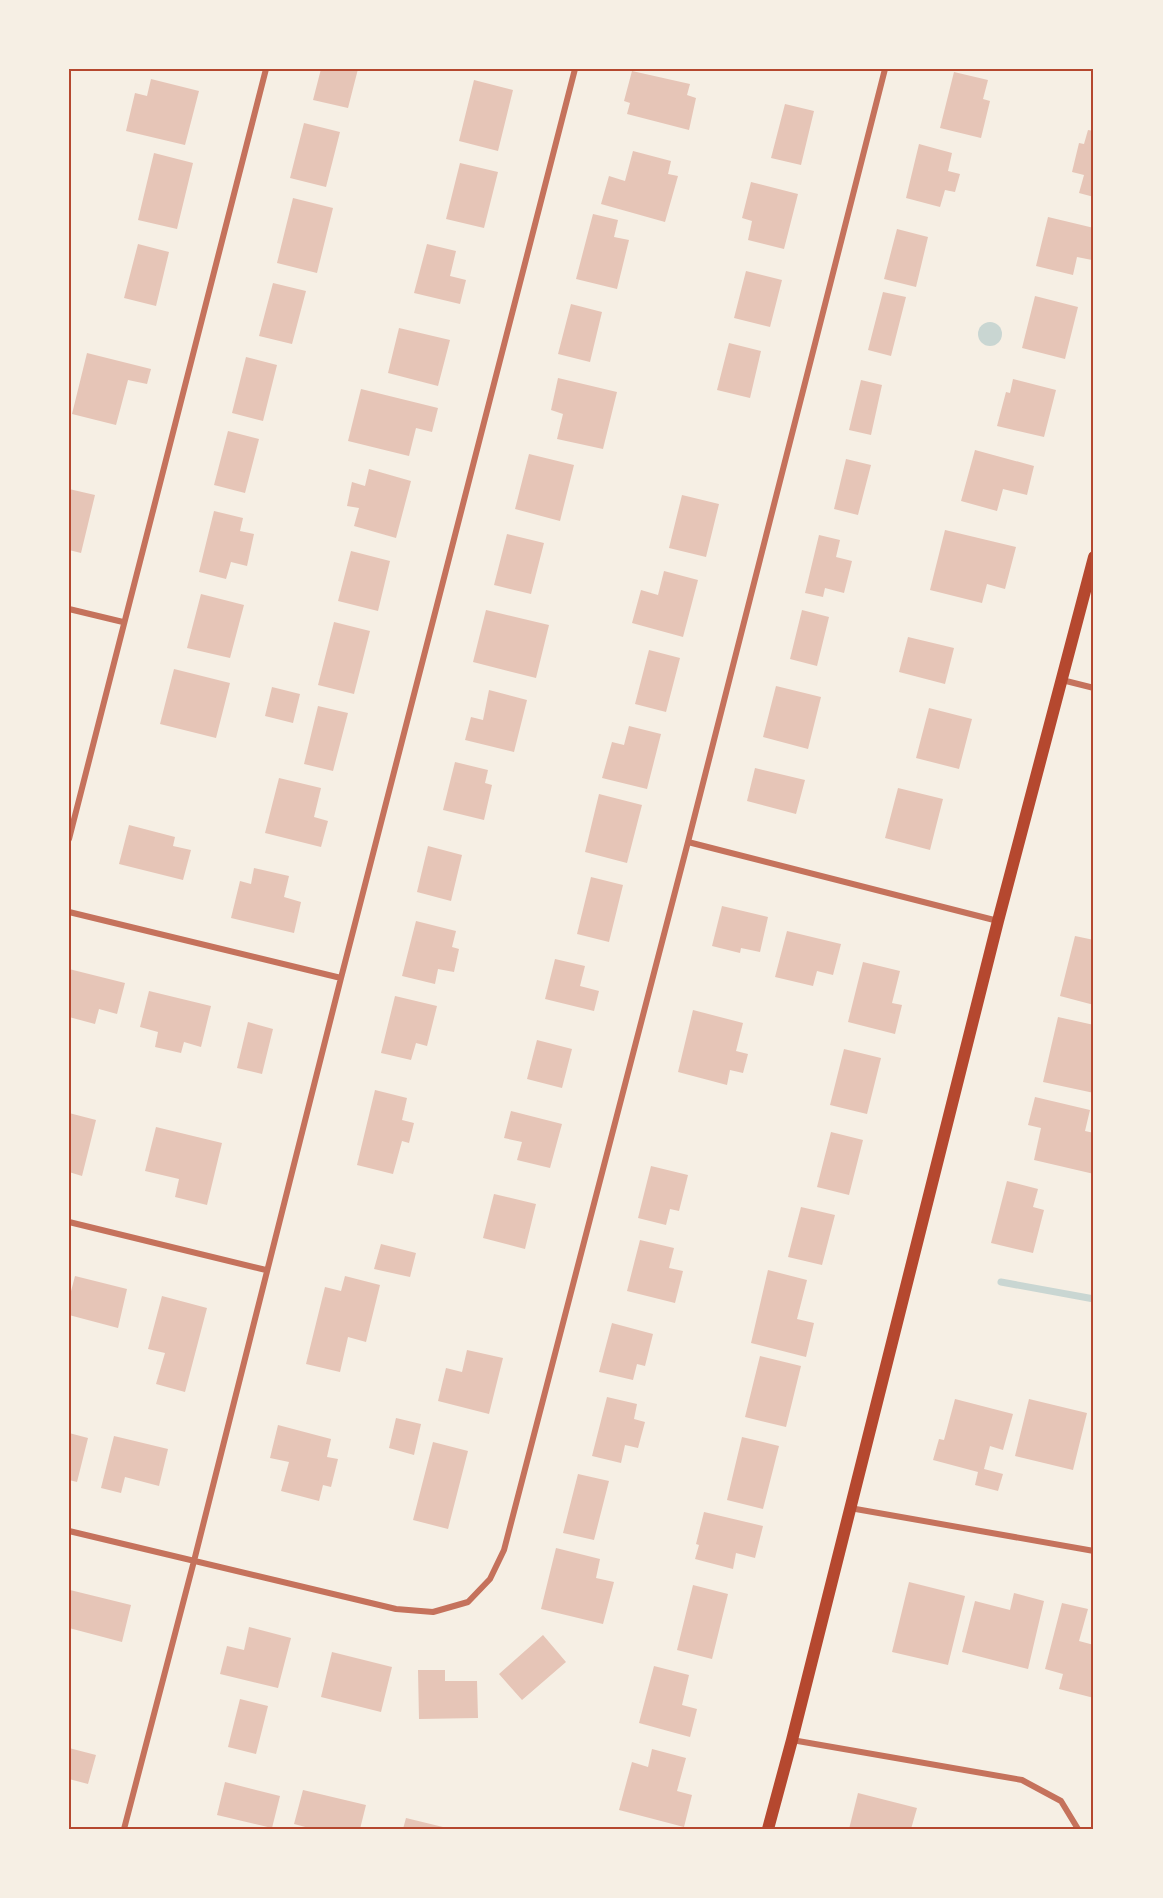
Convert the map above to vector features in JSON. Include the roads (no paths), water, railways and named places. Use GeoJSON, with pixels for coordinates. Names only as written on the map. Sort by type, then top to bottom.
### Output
{"type":"FeatureCollection","features":[{"type":"Feature","properties":{"kind":"main road"},"geometry":{"type":"LineString","coordinates":[[768,1829],[998,921],[1094,557]]}},
{"type":"Feature","properties":{"kind":"street"},"geometry":{"type":"LineString","coordinates":[[69,838],[266,69]]}},
{"type":"Feature","properties":{"kind":"street"},"geometry":{"type":"LineString","coordinates":[[124,1829],[194,1561],[340,978],[575,69]]}},
{"type":"Feature","properties":{"kind":"street"},"geometry":{"type":"LineString","coordinates":[[69,1531],[396,1609],[433,1612],[468,1602],[490,1579],[504,1550],[688,842],[885,69]]}},
{"type":"Feature","properties":{"kind":"street"},"geometry":{"type":"LineString","coordinates":[[69,609],[123,622]]}},
{"type":"Feature","properties":{"kind":"street"},"geometry":{"type":"LineString","coordinates":[[1062,680],[1094,688]]}},
{"type":"Feature","properties":{"kind":"street"},"geometry":{"type":"LineString","coordinates":[[688,842],[998,921]]}},
{"type":"Feature","properties":{"kind":"street"},"geometry":{"type":"LineString","coordinates":[[69,912],[340,978]]}},
{"type":"Feature","properties":{"kind":"street"},"geometry":{"type":"LineString","coordinates":[[69,1222],[266,1270]]}},
{"type":"Feature","properties":{"kind":"street"},"geometry":{"type":"LineString","coordinates":[[850,1508],[1094,1551]]}},
{"type":"Feature","properties":{"kind":"street"},"geometry":{"type":"LineString","coordinates":[[792,1740],[1022,1780],[1060,1801],[1078,1829]]}},
{"type":"Feature","properties":{"kind":"waterway"},"geometry":{"type":"LineString","coordinates":[[1001,1282],[1094,1299]]}}]}
